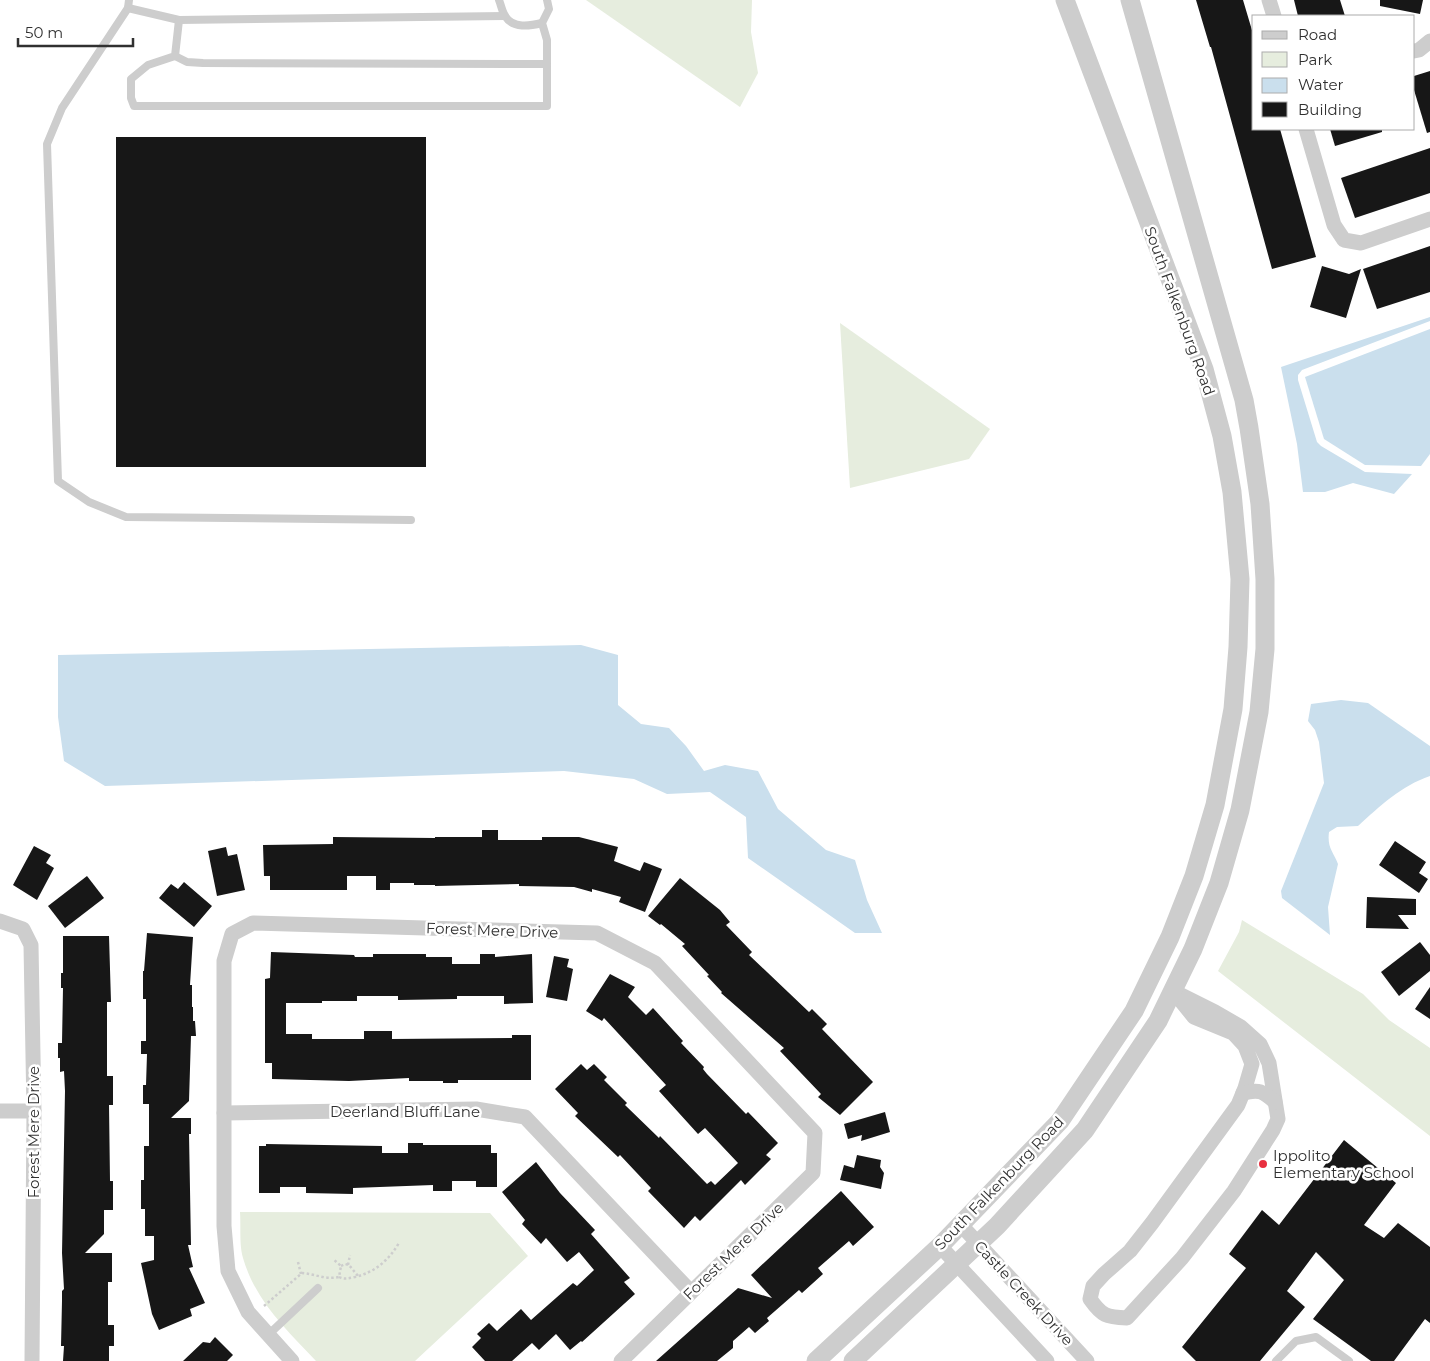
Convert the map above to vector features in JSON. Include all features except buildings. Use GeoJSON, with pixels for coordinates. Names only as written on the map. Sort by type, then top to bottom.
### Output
{"type":"FeatureCollection","features":[{"type":"Feature","properties":{"kind":"street","name":"South Falkenburg Road"},"geometry":{"type":"LineString","coordinates":[[816,1361],[940,1246],[1060,1121],[1129,1018],[1170,937],[1194,876],[1215,805],[1233,709],[1238,647],[1240,579],[1232,492],[1222,436],[1204,369],[1065,0]]}},
{"type":"Feature","properties":{"kind":"street","name":"South Falkenburg Road"},"geometry":{"type":"LineString","coordinates":[[853,1361],[997,1226],[1085,1130],[1158,1021],[1193,949],[1219,883],[1240,810],[1260,712],[1265,649],[1265,579],[1260,504],[1244,400],[1130,0]]}},
{"type":"Feature","properties":{"kind":"street"},"geometry":{"type":"LineString","coordinates":[[1269,0],[1274,15]]}},
{"type":"Feature","properties":{"kind":"street"},"geometry":{"type":"LineString","coordinates":[[1415,51],[1419,50],[1430,41]]}},
{"type":"Feature","properties":{"kind":"street"},"geometry":{"type":"LineString","coordinates":[[1306,130],[1334,224],[1344,240],[1360,243],[1430,219]]}},
{"type":"Feature","properties":{"kind":"street"},"geometry":{"type":"LineString","coordinates":[[1173,991],[1234,1023],[1260,1044],[1269,1063],[1278,1119],[1234,1191],[1182,1258],[1127,1318],[1109,1317],[1099,1312],[1090,1300],[1093,1286],[1130,1250],[1152,1223],[1238,1105],[1252,1064],[1244,1046],[1232,1033],[1194,1017],[1173,991],[1166,979],[1165,964],[1191,901],[1194,876]]}},
{"type":"Feature","properties":{"kind":"street","name":"Forest Mere Drive"},"geometry":{"type":"LineString","coordinates":[[0,921],[23,929],[31,945],[34,1111],[32,1361]]}},
{"type":"Feature","properties":{"kind":"street","name":"Forest Mere Drive"},"geometry":{"type":"LineString","coordinates":[[292,1361],[248,1312],[228,1271],[224,1226],[224,961],[232,934],[253,923],[597,933],[656,963],[815,1133],[813,1173],[621,1361]]}},
{"type":"Feature","properties":{"kind":"street"},"geometry":{"type":"LineString","coordinates":[[1243,1093],[1255,1090],[1265,1093],[1275,1102]]}},
{"type":"Feature","properties":{"kind":"street","name":"Deerland Bluff Lane"},"geometry":{"type":"LineString","coordinates":[[224,1113],[476,1109],[525,1117],[691,1292]]}},
{"type":"Feature","properties":{"kind":"street"},"geometry":{"type":"LineString","coordinates":[[0,1111],[34,1111]]}},
{"type":"Feature","properties":{"kind":"street","name":"Castle Creek Drive"},"geometry":{"type":"LineString","coordinates":[[961,1225],[1087,1361]]}},
{"type":"Feature","properties":{"kind":"street","name":"Castle Creek Drive"},"geometry":{"type":"LineString","coordinates":[[940,1246],[1047,1361]]}},
{"type":"Feature","properties":{"kind":"lane"},"geometry":{"type":"LineString","coordinates":[[499,0],[505,16],[512,24],[529,27],[542,23],[550,9],[547,0]]}},
{"type":"Feature","properties":{"kind":"lane"},"geometry":{"type":"LineString","coordinates":[[411,520],[126,517],[89,502],[58,481],[47,144],[62,108],[129,4],[179,20],[505,16]]}},
{"type":"Feature","properties":{"kind":"lane"},"geometry":{"type":"LineString","coordinates":[[175,56],[179,20]]}},
{"type":"Feature","properties":{"kind":"lane"},"geometry":{"type":"LineString","coordinates":[[542,23],[547,40],[547,64],[547,106],[134,106],[131,98],[130,80],[148,65],[175,56],[187,62],[204,63],[547,64]]}},
{"type":"Feature","properties":{"kind":"lane"},"geometry":{"type":"LineString","coordinates":[[268,1335],[318,1288]]}},
{"type":"Feature","properties":{"kind":"lane"},"geometry":{"type":"LineString","coordinates":[[1280,1360],[1296,1340],[1316,1337],[1349,1361]]}},
{"type":"Feature","properties":{"kind":"path"},"geometry":{"type":"LineString","coordinates":[[264,1306],[301,1274],[312,1274],[329,1278],[339,1277],[343,1279],[376,1269],[392,1253],[398,1243]]}},
{"type":"Feature","properties":{"kind":"path"},"geometry":{"type":"LineString","coordinates":[[348,1264],[350,1255]]}},
{"type":"Feature","properties":{"kind":"path"},"geometry":{"type":"LineString","coordinates":[[333,1259],[340,1266]]}},
{"type":"Feature","properties":{"kind":"path"},"geometry":{"type":"LineString","coordinates":[[298,1262],[301,1274]]}},
{"type":"Feature","properties":{"kind":"path"},"geometry":{"type":"LineString","coordinates":[[348,1264],[358,1276]]}},
{"type":"Feature","properties":{"kind":"path"},"geometry":{"type":"LineString","coordinates":[[340,1266],[348,1264]]}},
{"type":"Feature","properties":{"kind":"path"},"geometry":{"type":"LineString","coordinates":[[339,1277],[340,1266]]}},
{"type":"Feature","properties":{"kind":"green space"},"geometry":{"type":"Polygon","coordinates":[[[586,0],[752,0],[751,32],[758,73],[740,107],[586,0]]]}},
{"type":"Feature","properties":{"kind":"green space"},"geometry":{"type":"Polygon","coordinates":[[[840,323],[990,429],[969,459],[850,488],[840,323]]]}},
{"type":"Feature","properties":{"kind":"green space"},"geometry":{"type":"Polygon","coordinates":[[[1242,920],[1363,994],[1389,1020],[1430,1048],[1430,1136],[1218,971],[1239,932],[1242,920]]]}},
{"type":"Feature","properties":{"kind":"green space"},"geometry":{"type":"Polygon","coordinates":[[[240,1212],[490,1213],[528,1256],[415,1361],[316,1361],[273,1314],[256,1288],[243,1258],[240,1212]]]}},
{"type":"Feature","properties":{"kind":"water"},"geometry":{"type":"Polygon","coordinates":[[[1430,317],[1430,321],[1302,370],[1298,375],[1317,442],[1321,446],[1365,472],[1412,474],[1394,494],[1353,483],[1325,492],[1303,492],[1297,444],[1281,367],[1430,317]]]}},
{"type":"Feature","properties":{"kind":"water"},"geometry":{"type":"Polygon","coordinates":[[[1430,329],[1430,454],[1421,466],[1365,465],[1324,439],[1305,377],[1430,329]]]}},
{"type":"Feature","properties":{"kind":"water"},"geometry":{"type":"Polygon","coordinates":[[[581,645],[618,655],[618,705],[641,724],[669,728],[686,746],[704,771],[725,765],[758,771],[778,809],[826,850],[855,860],[867,900],[882,933],[855,933],[748,858],[746,817],[710,792],[667,794],[634,779],[564,771],[105,786],[64,761],[58,717],[58,655],[581,645]]]}},
{"type":"Feature","properties":{"kind":"water"},"geometry":{"type":"Polygon","coordinates":[[[1341,700],[1368,703],[1430,746],[1430,776],[1400,791],[1358,826],[1337,827],[1329,832],[1330,846],[1338,864],[1328,907],[1330,935],[1282,898],[1281,891],[1324,783],[1319,742],[1315,730],[1308,721],[1311,704],[1341,700]]]}},
{"type":"Feature","properties":{"kind":"place","name":"Ippolito Elementary School"},"geometry":{"type":"Point","coordinates":[1263,1164]}}]}
